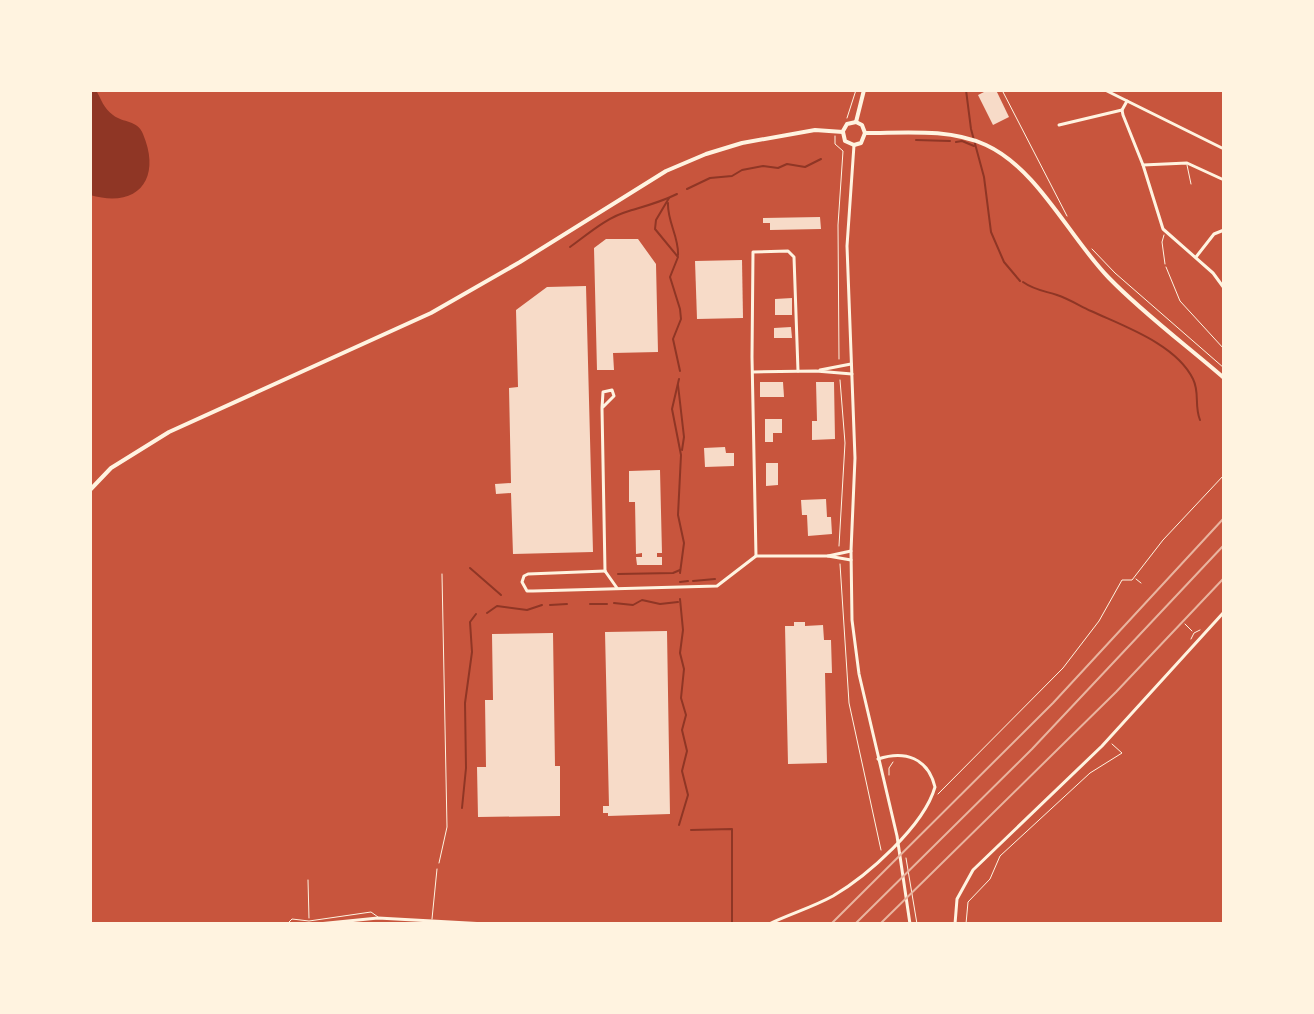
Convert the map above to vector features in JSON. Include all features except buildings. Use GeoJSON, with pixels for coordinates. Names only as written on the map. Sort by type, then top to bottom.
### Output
{"type":"FeatureCollection","features":[{"type":"Feature","properties":{"kind":"main road"},"geometry":{"type":"LineString","coordinates":[[856,122],[864,90]]}},
{"type":"Feature","properties":{"kind":"main road"},"geometry":{"type":"LineString","coordinates":[[856,122],[865,133],[861,143],[854,145],[845,141],[843,132],[847,124],[856,122]]}},
{"type":"Feature","properties":{"kind":"main road"},"geometry":{"type":"LineString","coordinates":[[90,490],[111,468],[169,432],[431,313],[635,189],[691,160],[723,148],[762,139],[815,130],[843,132]]}},
{"type":"Feature","properties":{"kind":"main road"},"geometry":{"type":"LineString","coordinates":[[865,133],[944,134],[974,140],[996,151],[1018,167],[1110,279],[1224,378]]}},
{"type":"Feature","properties":{"kind":"street"},"geometry":{"type":"LineString","coordinates":[[1105,90],[1224,149]]}},
{"type":"Feature","properties":{"kind":"street"},"geometry":{"type":"LineString","coordinates":[[1118,97],[1120,91]]}},
{"type":"Feature","properties":{"kind":"street"},"geometry":{"type":"LineString","coordinates":[[1059,125],[1122,110],[1127,101]]}},
{"type":"Feature","properties":{"kind":"street"},"geometry":{"type":"LineString","coordinates":[[1122,110],[1166,233],[1196,257],[1224,288]]}},
{"type":"Feature","properties":{"kind":"street"},"geometry":{"type":"LineString","coordinates":[[854,145],[847,246],[855,458],[851,602],[857,659],[897,836],[910,924]]}},
{"type":"Feature","properties":{"kind":"street"},"geometry":{"type":"LineString","coordinates":[[1143,165],[1187,163],[1224,180]]}},
{"type":"Feature","properties":{"kind":"street"},"geometry":{"type":"LineString","coordinates":[[1196,257],[1214,234],[1224,230]]}},
{"type":"Feature","properties":{"kind":"street"},"geometry":{"type":"LineString","coordinates":[[756,556],[752,253],[792,253],[796,264],[798,371]]}},
{"type":"Feature","properties":{"kind":"street"},"geometry":{"type":"LineString","coordinates":[[816,371],[851,364]]}},
{"type":"Feature","properties":{"kind":"street"},"geometry":{"type":"LineString","coordinates":[[753,372],[852,374]]}},
{"type":"Feature","properties":{"kind":"street"},"geometry":{"type":"LineString","coordinates":[[602,408],[614,396],[612,390],[603,392],[602,408],[605,571],[619,589]]}},
{"type":"Feature","properties":{"kind":"street"},"geometry":{"type":"LineString","coordinates":[[828,556],[851,551]]}},
{"type":"Feature","properties":{"kind":"street"},"geometry":{"type":"LineString","coordinates":[[605,571],[528,574],[522,582],[527,591],[717,586],[756,556],[828,556],[851,560]]}},
{"type":"Feature","properties":{"kind":"street"},"geometry":{"type":"LineString","coordinates":[[955,924],[957,899],[973,870],[1108,740],[1224,612]]}},
{"type":"Feature","properties":{"kind":"street"},"geometry":{"type":"LineString","coordinates":[[769,924],[832,896],[857,879],[917,821],[935,787],[932,776],[920,762],[902,755],[878,759]]}},
{"type":"Feature","properties":{"kind":"street"},"geometry":{"type":"LineString","coordinates":[[318,924],[378,918],[486,924]]}},
{"type":"Feature","properties":{"kind":"lane"},"geometry":{"type":"LineString","coordinates":[[1187,163],[1191,184]]}},
{"type":"Feature","properties":{"kind":"lane"},"geometry":{"type":"LineString","coordinates":[[1165,264],[1162,242],[1166,233]]}},
{"type":"Feature","properties":{"kind":"lane"},"geometry":{"type":"LineString","coordinates":[[432,921],[437,869]]}},
{"type":"Feature","properties":{"kind":"lane"},"geometry":{"type":"LineString","coordinates":[[308,880],[309,921]]}},
{"type":"Feature","properties":{"kind":"lane"},"geometry":{"type":"LineString","coordinates":[[287,924],[292,919],[309,921],[371,912],[378,918]]}},
{"type":"Feature","properties":{"kind":"path"},"geometry":{"type":"LineString","coordinates":[[845,120],[851,113],[856,90]]}},
{"type":"Feature","properties":{"kind":"path"},"geometry":{"type":"LineString","coordinates":[[1002,90],[1072,222]]}},
{"type":"Feature","properties":{"kind":"path"},"geometry":{"type":"LineString","coordinates":[[835,144],[843,151],[838,225],[840,366]]}},
{"type":"Feature","properties":{"kind":"path"},"geometry":{"type":"LineString","coordinates":[[1090,246],[1115,273],[1224,368]]}},
{"type":"Feature","properties":{"kind":"path"},"geometry":{"type":"LineString","coordinates":[[1165,264],[1180,301],[1224,347]]}},
{"type":"Feature","properties":{"kind":"path"},"geometry":{"type":"LineString","coordinates":[[840,374],[845,443],[840,552]]}},
{"type":"Feature","properties":{"kind":"path"},"geometry":{"type":"LineString","coordinates":[[933,793],[936,795],[947,788],[1063,668],[1099,621],[1122,580],[1132,580],[1163,540],[1224,475]]}},
{"type":"Feature","properties":{"kind":"path"},"geometry":{"type":"LineString","coordinates":[[840,559],[843,648],[849,703],[883,855]]}},
{"type":"Feature","properties":{"kind":"path"},"geometry":{"type":"LineString","coordinates":[[437,869],[447,827],[442,574]]}},
{"type":"Feature","properties":{"kind":"path"},"geometry":{"type":"LineString","coordinates":[[1134,577],[1141,583]]}},
{"type":"Feature","properties":{"kind":"path"},"geometry":{"type":"LineString","coordinates":[[1185,624],[1194,633]]}},
{"type":"Feature","properties":{"kind":"path"},"geometry":{"type":"LineString","coordinates":[[966,924],[968,902],[990,879],[1000,856],[1082,780],[1122,753],[1108,740]]}},
{"type":"Feature","properties":{"kind":"path"},"geometry":{"type":"LineString","coordinates":[[889,768],[897,760]]}},
{"type":"Feature","properties":{"kind":"path"},"geometry":{"type":"LineString","coordinates":[[904,850],[917,924]]}},
{"type":"Feature","properties":{"kind":"shaded area"},"geometry":{"type":"Polygon","coordinates":[[[90,90],[96,90],[110,113],[141,129],[149,164],[142,187],[133,194],[121,198],[90,195],[90,90]]]}},
{"type":"Feature","properties":{"kind":"waterway"},"geometry":{"type":"LineString","coordinates":[[966,90],[971,129],[984,177],[991,232],[1004,262],[1020,281]]}},
{"type":"Feature","properties":{"kind":"waterway"},"geometry":{"type":"LineString","coordinates":[[916,140],[950,141]]}},
{"type":"Feature","properties":{"kind":"waterway"},"geometry":{"type":"LineString","coordinates":[[956,142],[974,146]]}},
{"type":"Feature","properties":{"kind":"waterway"},"geometry":{"type":"LineString","coordinates":[[687,189],[710,178],[732,176],[742,170],[763,166],[778,168],[787,164],[805,167],[821,159]]}},
{"type":"Feature","properties":{"kind":"waterway"},"geometry":{"type":"LineString","coordinates":[[570,247],[613,217],[677,194]]}},
{"type":"Feature","properties":{"kind":"waterway"},"geometry":{"type":"LineString","coordinates":[[669,198],[656,220],[655,229],[678,257],[670,277],[680,309],[681,319],[673,339],[680,371]]}},
{"type":"Feature","properties":{"kind":"waterway"},"geometry":{"type":"LineString","coordinates":[[668,203],[678,255]]}},
{"type":"Feature","properties":{"kind":"waterway"},"geometry":{"type":"LineString","coordinates":[[1023,282],[1066,298],[1162,346],[1193,379],[1200,420]]}},
{"type":"Feature","properties":{"kind":"waterway"},"geometry":{"type":"LineString","coordinates":[[679,379],[672,409],[681,455],[678,515],[684,543],[680,573]]}},
{"type":"Feature","properties":{"kind":"waterway"},"geometry":{"type":"LineString","coordinates":[[678,385],[684,437],[682,450]]}},
{"type":"Feature","properties":{"kind":"waterway"},"geometry":{"type":"LineString","coordinates":[[470,568],[501,595]]}},
{"type":"Feature","properties":{"kind":"waterway"},"geometry":{"type":"LineString","coordinates":[[618,574],[673,573],[680,570]]}},
{"type":"Feature","properties":{"kind":"waterway"},"geometry":{"type":"LineString","coordinates":[[693,581],[715,579]]}},
{"type":"Feature","properties":{"kind":"waterway"},"geometry":{"type":"LineString","coordinates":[[680,582],[688,581]]}},
{"type":"Feature","properties":{"kind":"waterway"},"geometry":{"type":"LineString","coordinates":[[679,825],[688,795],[682,771],[687,751],[682,730],[686,715],[681,698],[684,669],[680,653],[683,630],[680,599]]}},
{"type":"Feature","properties":{"kind":"waterway"},"geometry":{"type":"LineString","coordinates":[[614,603],[633,605],[642,600],[660,604],[678,602]]}},
{"type":"Feature","properties":{"kind":"waterway"},"geometry":{"type":"LineString","coordinates":[[550,605],[567,604]]}},
{"type":"Feature","properties":{"kind":"waterway"},"geometry":{"type":"LineString","coordinates":[[590,604],[607,604]]}},
{"type":"Feature","properties":{"kind":"waterway"},"geometry":{"type":"LineString","coordinates":[[487,613],[497,606],[527,610],[542,605]]}},
{"type":"Feature","properties":{"kind":"waterway"},"geometry":{"type":"LineString","coordinates":[[462,808],[466,768],[465,703],[472,652],[470,622],[476,614]]}},
{"type":"Feature","properties":{"kind":"waterway"},"geometry":{"type":"LineString","coordinates":[[691,830],[732,829],[732,924]]}},
{"type":"Feature","properties":{"kind":"railway"},"geometry":{"type":"LineString","coordinates":[[831,924],[1053,703],[1224,518]]}},
{"type":"Feature","properties":{"kind":"railway"},"geometry":{"type":"LineString","coordinates":[[855,924],[1032,749],[1224,545]]}},
{"type":"Feature","properties":{"kind":"railway"},"geometry":{"type":"LineString","coordinates":[[880,924],[1116,692],[1224,578]]}}]}
